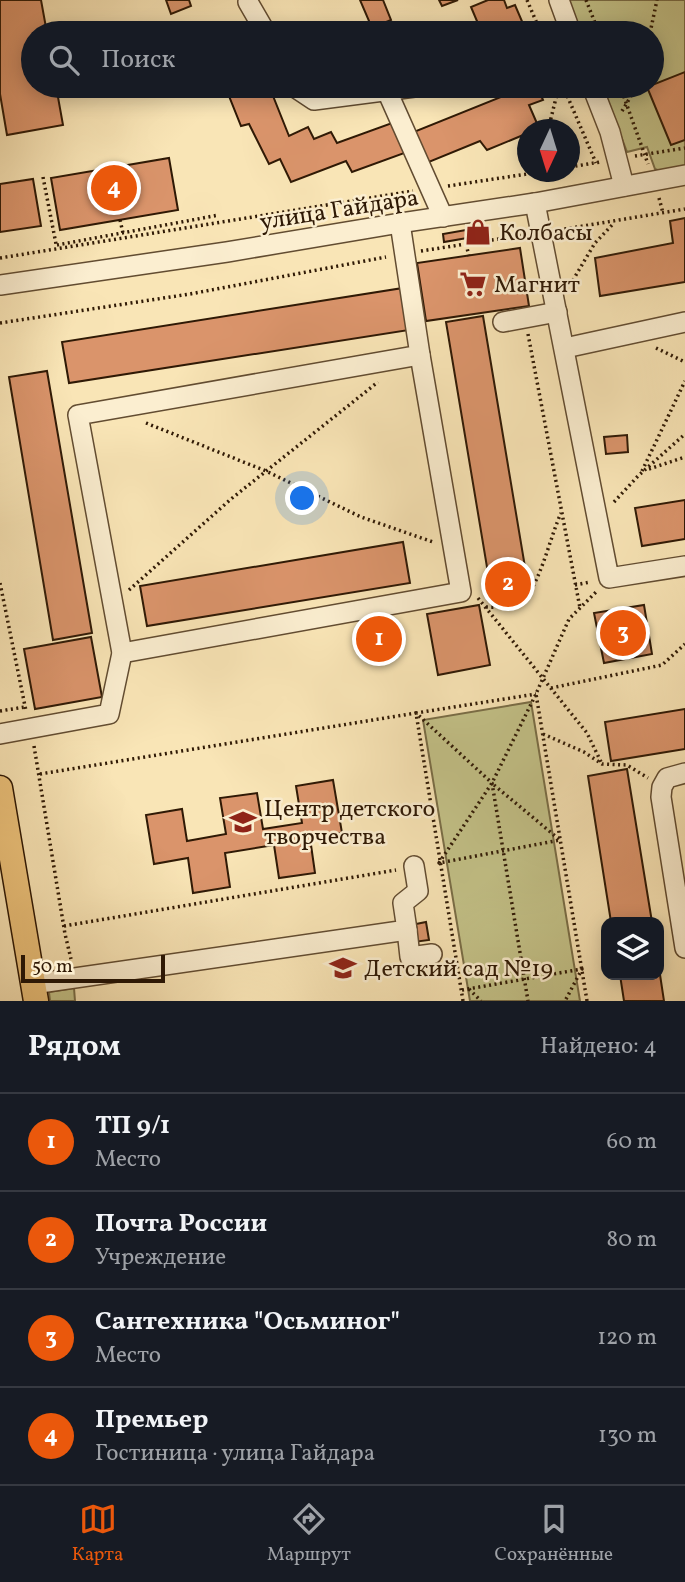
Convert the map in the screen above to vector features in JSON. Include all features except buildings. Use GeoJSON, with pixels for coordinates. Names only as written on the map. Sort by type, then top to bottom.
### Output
{"type":"FeatureCollection","features":[{"type":"Feature","properties":{"kind":"main road"},"geometry":{"type":"LineString","coordinates":[[0,788],[34,992]]}},
{"type":"Feature","properties":{"kind":"street"},"geometry":{"type":"LineString","coordinates":[[559,0],[567,21]]}},
{"type":"Feature","properties":{"kind":"street"},"geometry":{"type":"LineString","coordinates":[[248,2],[259,21]]}},
{"type":"Feature","properties":{"kind":"street"},"geometry":{"type":"LineString","coordinates":[[380,98],[443,217]]}},
{"type":"Feature","properties":{"kind":"street"},"geometry":{"type":"LineString","coordinates":[[597,98],[610,131],[624,186]]}},
{"type":"Feature","properties":{"kind":"street","name":"улица Гайдара"},"geometry":{"type":"LineString","coordinates":[[0,285],[535,204],[685,175]]}},
{"type":"Feature","properties":{"kind":"street"},"geometry":{"type":"LineString","coordinates":[[535,204],[609,578],[685,566]]}},
{"type":"Feature","properties":{"kind":"street"},"geometry":{"type":"LineString","coordinates":[[122,653],[461,592],[400,223]]}},
{"type":"Feature","properties":{"kind":"street"},"geometry":{"type":"LineString","coordinates":[[503,322],[557,308]]}},
{"type":"Feature","properties":{"kind":"street"},"geometry":{"type":"LineString","coordinates":[[565,348],[685,322]]}},
{"type":"Feature","properties":{"kind":"street"},"geometry":{"type":"LineString","coordinates":[[0,734],[109,714],[122,653],[78,415],[420,355]]}},
{"type":"Feature","properties":{"kind":"street"},"geometry":{"type":"LineString","coordinates":[[685,772],[667,778],[662,787],[662,807],[685,948]]}},
{"type":"Feature","properties":{"kind":"street"},"geometry":{"type":"LineString","coordinates":[[414,866],[418,891],[403,903],[410,957],[432,954]]}},
{"type":"Feature","properties":{"kind":"street"},"geometry":{"type":"LineString","coordinates":[[34,992],[75,977],[407,930]]}},
{"type":"Feature","properties":{"kind":"path"},"geometry":{"type":"LineString","coordinates":[[527,0],[536,21]]}},
{"type":"Feature","properties":{"kind":"path"},"geometry":{"type":"LineString","coordinates":[[586,0],[594,21]]}},
{"type":"Feature","properties":{"kind":"path"},"geometry":{"type":"LineString","coordinates":[[653,21],[657,0]]}},
{"type":"Feature","properties":{"kind":"path"},"geometry":{"type":"LineString","coordinates":[[551,119],[557,98]]}},
{"type":"Feature","properties":{"kind":"path"},"geometry":{"type":"LineString","coordinates":[[566,98],[596,163]]}},
{"type":"Feature","properties":{"kind":"path"},"geometry":{"type":"LineString","coordinates":[[624,98],[663,213]]}},
{"type":"Feature","properties":{"kind":"path"},"geometry":{"type":"LineString","coordinates":[[610,131],[629,98]]}},
{"type":"Feature","properties":{"kind":"path"},"geometry":{"type":"LineString","coordinates":[[57,247],[517,175]]}},
{"type":"Feature","properties":{"kind":"path"},"geometry":{"type":"LineString","coordinates":[[43,177],[57,247]]}},
{"type":"Feature","properties":{"kind":"path"},"geometry":{"type":"LineString","coordinates":[[0,323],[190,294],[405,254],[685,209]]}},
{"type":"Feature","properties":{"kind":"path"},"geometry":{"type":"LineString","coordinates":[[0,258],[219,215]]}},
{"type":"Feature","properties":{"kind":"path"},"geometry":{"type":"LineString","coordinates":[[120,220],[123,233]]}},
{"type":"Feature","properties":{"kind":"path"},"geometry":{"type":"LineString","coordinates":[[557,308],[595,243],[616,222]]}},
{"type":"Feature","properties":{"kind":"path"},"geometry":{"type":"LineString","coordinates":[[467,244],[469,256]]}},
{"type":"Feature","properties":{"kind":"path"},"geometry":{"type":"LineString","coordinates":[[525,318],[580,608]]}},
{"type":"Feature","properties":{"kind":"path"},"geometry":{"type":"LineString","coordinates":[[113,604],[231,499],[379,381]]}},
{"type":"Feature","properties":{"kind":"path"},"geometry":{"type":"LineString","coordinates":[[598,519],[641,473],[685,381]]}},
{"type":"Feature","properties":{"kind":"path"},"geometry":{"type":"LineString","coordinates":[[111,409],[266,471],[361,517],[453,549]]}},
{"type":"Feature","properties":{"kind":"path"},"geometry":{"type":"LineString","coordinates":[[647,470],[685,434]]}},
{"type":"Feature","properties":{"kind":"path"},"geometry":{"type":"LineString","coordinates":[[641,473],[685,457]]}},
{"type":"Feature","properties":{"kind":"path"},"geometry":{"type":"LineString","coordinates":[[485,607],[496,608],[527,596],[562,512]]}},
{"type":"Feature","properties":{"kind":"path"},"geometry":{"type":"LineString","coordinates":[[575,585],[609,578]]}},
{"type":"Feature","properties":{"kind":"path"},"geometry":{"type":"LineString","coordinates":[[439,863],[492,783],[544,678],[569,619],[609,578]]}},
{"type":"Feature","properties":{"kind":"path"},"geometry":{"type":"LineString","coordinates":[[0,583],[40,774],[64,926],[75,977]]}},
{"type":"Feature","properties":{"kind":"path"},"geometry":{"type":"LineString","coordinates":[[474,592],[587,733],[602,764]]}},
{"type":"Feature","properties":{"kind":"path"},"geometry":{"type":"LineString","coordinates":[[551,688],[662,665],[685,645]]}},
{"type":"Feature","properties":{"kind":"path"},"geometry":{"type":"LineString","coordinates":[[40,774],[536,694]]}},
{"type":"Feature","properties":{"kind":"path"},"geometry":{"type":"LineString","coordinates":[[536,694],[587,1001]]}},
{"type":"Feature","properties":{"kind":"path"},"geometry":{"type":"LineString","coordinates":[[0,712],[25,707]]}},
{"type":"Feature","properties":{"kind":"path"},"geometry":{"type":"LineString","coordinates":[[416,713],[492,783],[560,840]]}},
{"type":"Feature","properties":{"kind":"path"},"geometry":{"type":"LineString","coordinates":[[416,713],[463,1001]]}},
{"type":"Feature","properties":{"kind":"path"},"geometry":{"type":"LineString","coordinates":[[543,734],[584,752],[602,764],[627,765],[662,787]]}},
{"type":"Feature","properties":{"kind":"path"},"geometry":{"type":"LineString","coordinates":[[492,783],[527,1001]]}},
{"type":"Feature","properties":{"kind":"path"},"geometry":{"type":"LineString","coordinates":[[64,926],[560,840]]}},
{"type":"Feature","properties":{"kind":"path"},"geometry":{"type":"LineString","coordinates":[[462,990],[582,970]]}},
{"type":"Feature","properties":{"kind":"path"},"geometry":{"type":"LineString","coordinates":[[565,1001],[582,970]]}},
{"type":"Feature","properties":{"kind":"path"},"geometry":{"type":"LineString","coordinates":[[468,989],[481,1001]]}},
{"type":"Feature","properties":{"kind":"shaded area"},"geometry":{"type":"Polygon","coordinates":[[[568,0],[685,0],[685,170],[665,173],[655,169],[647,147],[627,152],[607,98],[664,98],[664,21],[576,21],[568,0]]]}},
{"type":"Feature","properties":{"kind":"shaded area"},"geometry":{"type":"Polygon","coordinates":[[[531,702],[580,1001],[470,1001],[423,720],[531,702]]]}},
{"type":"Feature","properties":{"kind":"shaded area"},"geometry":{"type":"Polygon","coordinates":[[[74,988],[75,1001],[50,1001],[49,992],[74,988]]]}},
{"type":"Feature","properties":{"kind":"place","name":"Премьер"},"geometry":{"type":"Point","coordinates":[114,188]}},
{"type":"Feature","properties":{"kind":"place","name":"Колбасы"},"geometry":{"type":"Point","coordinates":[478,232]}},
{"type":"Feature","properties":{"kind":"place","name":"Магнит"},"geometry":{"type":"Point","coordinates":[473,284]}},
{"type":"Feature","properties":{"kind":"place","name":"Почта России"},"geometry":{"type":"Point","coordinates":[508,584]}},
{"type":"Feature","properties":{"kind":"place","name":"Сантехника \"Осьминог\""},"geometry":{"type":"Point","coordinates":[623,633]}},
{"type":"Feature","properties":{"kind":"place","name":"ТП 9/1"},"geometry":{"type":"Point","coordinates":[379,639]}},
{"type":"Feature","properties":{"kind":"place","name":"Центр детского творчества"},"geometry":{"type":"Point","coordinates":[243,822]}},
{"type":"Feature","properties":{"kind":"place","name":"Детский сад №19"},"geometry":{"type":"Point","coordinates":[343,968]}}]}
